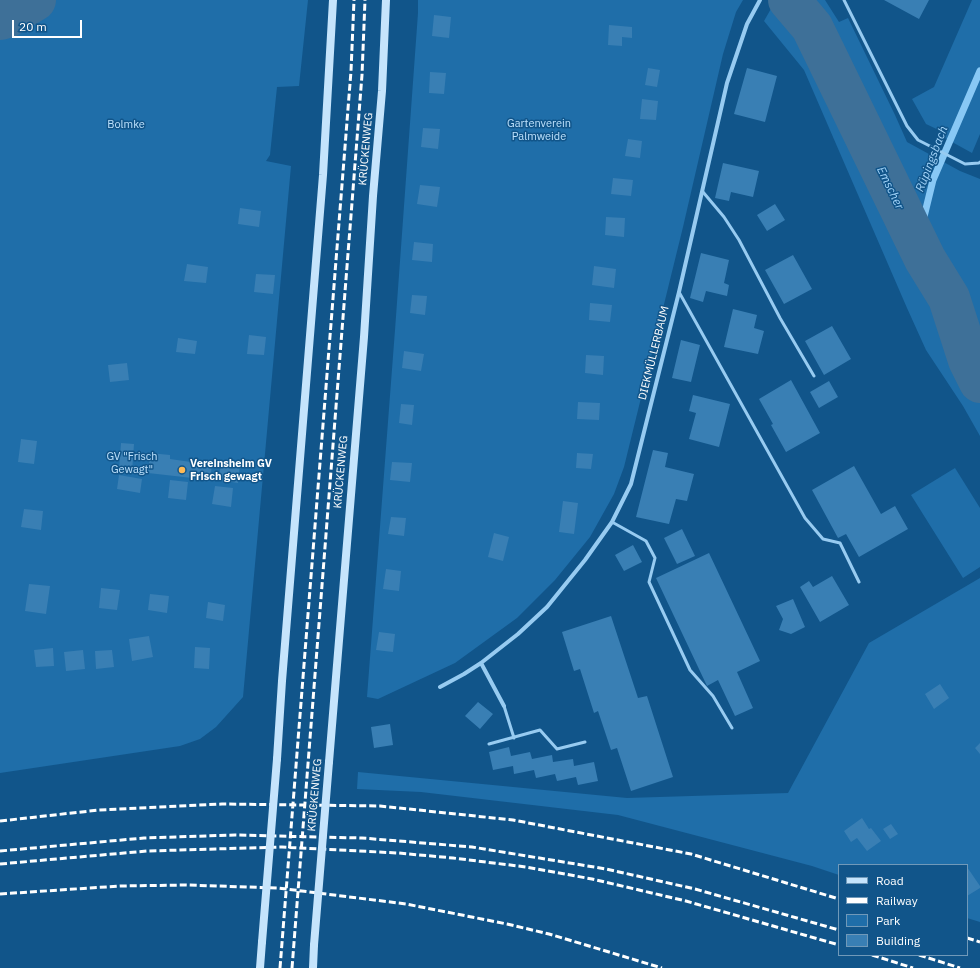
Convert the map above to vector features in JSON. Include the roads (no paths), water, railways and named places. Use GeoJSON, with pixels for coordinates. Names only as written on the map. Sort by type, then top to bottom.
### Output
{"type":"FeatureCollection","features":[{"type":"Feature","properties":{"kind":"main road"},"geometry":{"type":"LineString","coordinates":[[260,968],[323,175],[333,0]]}},
{"type":"Feature","properties":{"kind":"main road","name":"KRÜCKENWEG"},"geometry":{"type":"LineString","coordinates":[[313,968],[364,337],[373,196],[382,91],[386,0]]}},
{"type":"Feature","properties":{"kind":"street","name":"DIEKMÜLLERBAUM"},"geometry":{"type":"LineString","coordinates":[[440,687],[481,663],[518,634],[547,607],[585,560],[612,522],[631,484],[679,292],[728,83],[747,24],[760,0]]}},
{"type":"Feature","properties":{"kind":"street"},"geometry":{"type":"LineString","coordinates":[[481,663],[504,706]]}},
{"type":"Feature","properties":{"kind":"lane"},"geometry":{"type":"LineString","coordinates":[[844,0],[907,126],[918,140],[965,164],[980,162]]}},
{"type":"Feature","properties":{"kind":"lane"},"geometry":{"type":"LineString","coordinates":[[703,192],[724,217],[739,240],[780,318],[814,376]]}},
{"type":"Feature","properties":{"kind":"lane"},"geometry":{"type":"LineString","coordinates":[[679,292],[804,518],[823,539],[840,544],[859,582]]}},
{"type":"Feature","properties":{"kind":"lane"},"geometry":{"type":"LineString","coordinates":[[612,522],[646,541],[655,558],[649,582],[690,670],[713,696],[732,728]]}},
{"type":"Feature","properties":{"kind":"lane"},"geometry":{"type":"LineString","coordinates":[[504,706],[514,738]]}},
{"type":"Feature","properties":{"kind":"lane"},"geometry":{"type":"LineString","coordinates":[[489,744],[540,730],[556,749],[585,742]]}},
{"type":"Feature","properties":{"kind":"waterway","name":"Emscher"},"geometry":{"type":"LineString","coordinates":[[0,19],[7,17],[35,0]]}},
{"type":"Feature","properties":{"kind":"waterway","name":"Emscher"},"geometry":{"type":"LineString","coordinates":[[789,0],[812,27],[925,259],[949,298],[969,360],[980,382]]}},
{"type":"Feature","properties":{"kind":"waterway","name":"Rüpingsbach"},"geometry":{"type":"LineString","coordinates":[[925,259],[922,225],[933,180],[980,71]]}},
{"type":"Feature","properties":{"kind":"railway"},"geometry":{"type":"LineString","coordinates":[[280,968],[351,71],[354,0]]}},
{"type":"Feature","properties":{"kind":"railway"},"geometry":{"type":"LineString","coordinates":[[292,968],[362,75],[365,0]]}},
{"type":"Feature","properties":{"kind":"railway"},"geometry":{"type":"LineString","coordinates":[[0,821],[99,810],[222,804],[380,806],[513,820],[691,854],[838,899]]}},
{"type":"Feature","properties":{"kind":"railway"},"geometry":{"type":"LineString","coordinates":[[0,851],[144,838],[235,835],[362,838],[472,847],[606,869],[695,889],[838,930]]}},
{"type":"Feature","properties":{"kind":"railway"},"geometry":{"type":"LineString","coordinates":[[0,864],[147,851],[282,847],[398,853],[453,858],[526,867],[592,879],[686,901],[838,945]]}},
{"type":"Feature","properties":{"kind":"railway"},"geometry":{"type":"LineString","coordinates":[[0,894],[120,886],[186,885],[278,888],[406,904],[507,924],[549,934],[662,968]]}},
{"type":"Feature","properties":{"kind":"railway"},"geometry":{"type":"LineString","coordinates":[[968,938],[980,942]]}},
{"type":"Feature","properties":{"kind":"railway"},"geometry":{"type":"LineString","coordinates":[[875,956],[913,968]]}},
{"type":"Feature","properties":{"kind":"railway"},"geometry":{"type":"LineString","coordinates":[[922,956],[960,968]]}},
{"type":"Feature","properties":{"kind":"place","name":"Vereinsheim GV Frisch gewagt"},"geometry":{"type":"Point","coordinates":[182,470]}},
{"type":"Feature","properties":{"kind":"park label","name":"Bolmke"},"geometry":{"type":"Point","coordinates":[126,125]}},
{"type":"Feature","properties":{"kind":"park label","name":"Gartenverein Palmweide"},"geometry":{"type":"Point","coordinates":[539,130]}},
{"type":"Feature","properties":{"kind":"park label","name":"GV \"Frisch Gewagt\""},"geometry":{"type":"Point","coordinates":[132,463]}}]}
